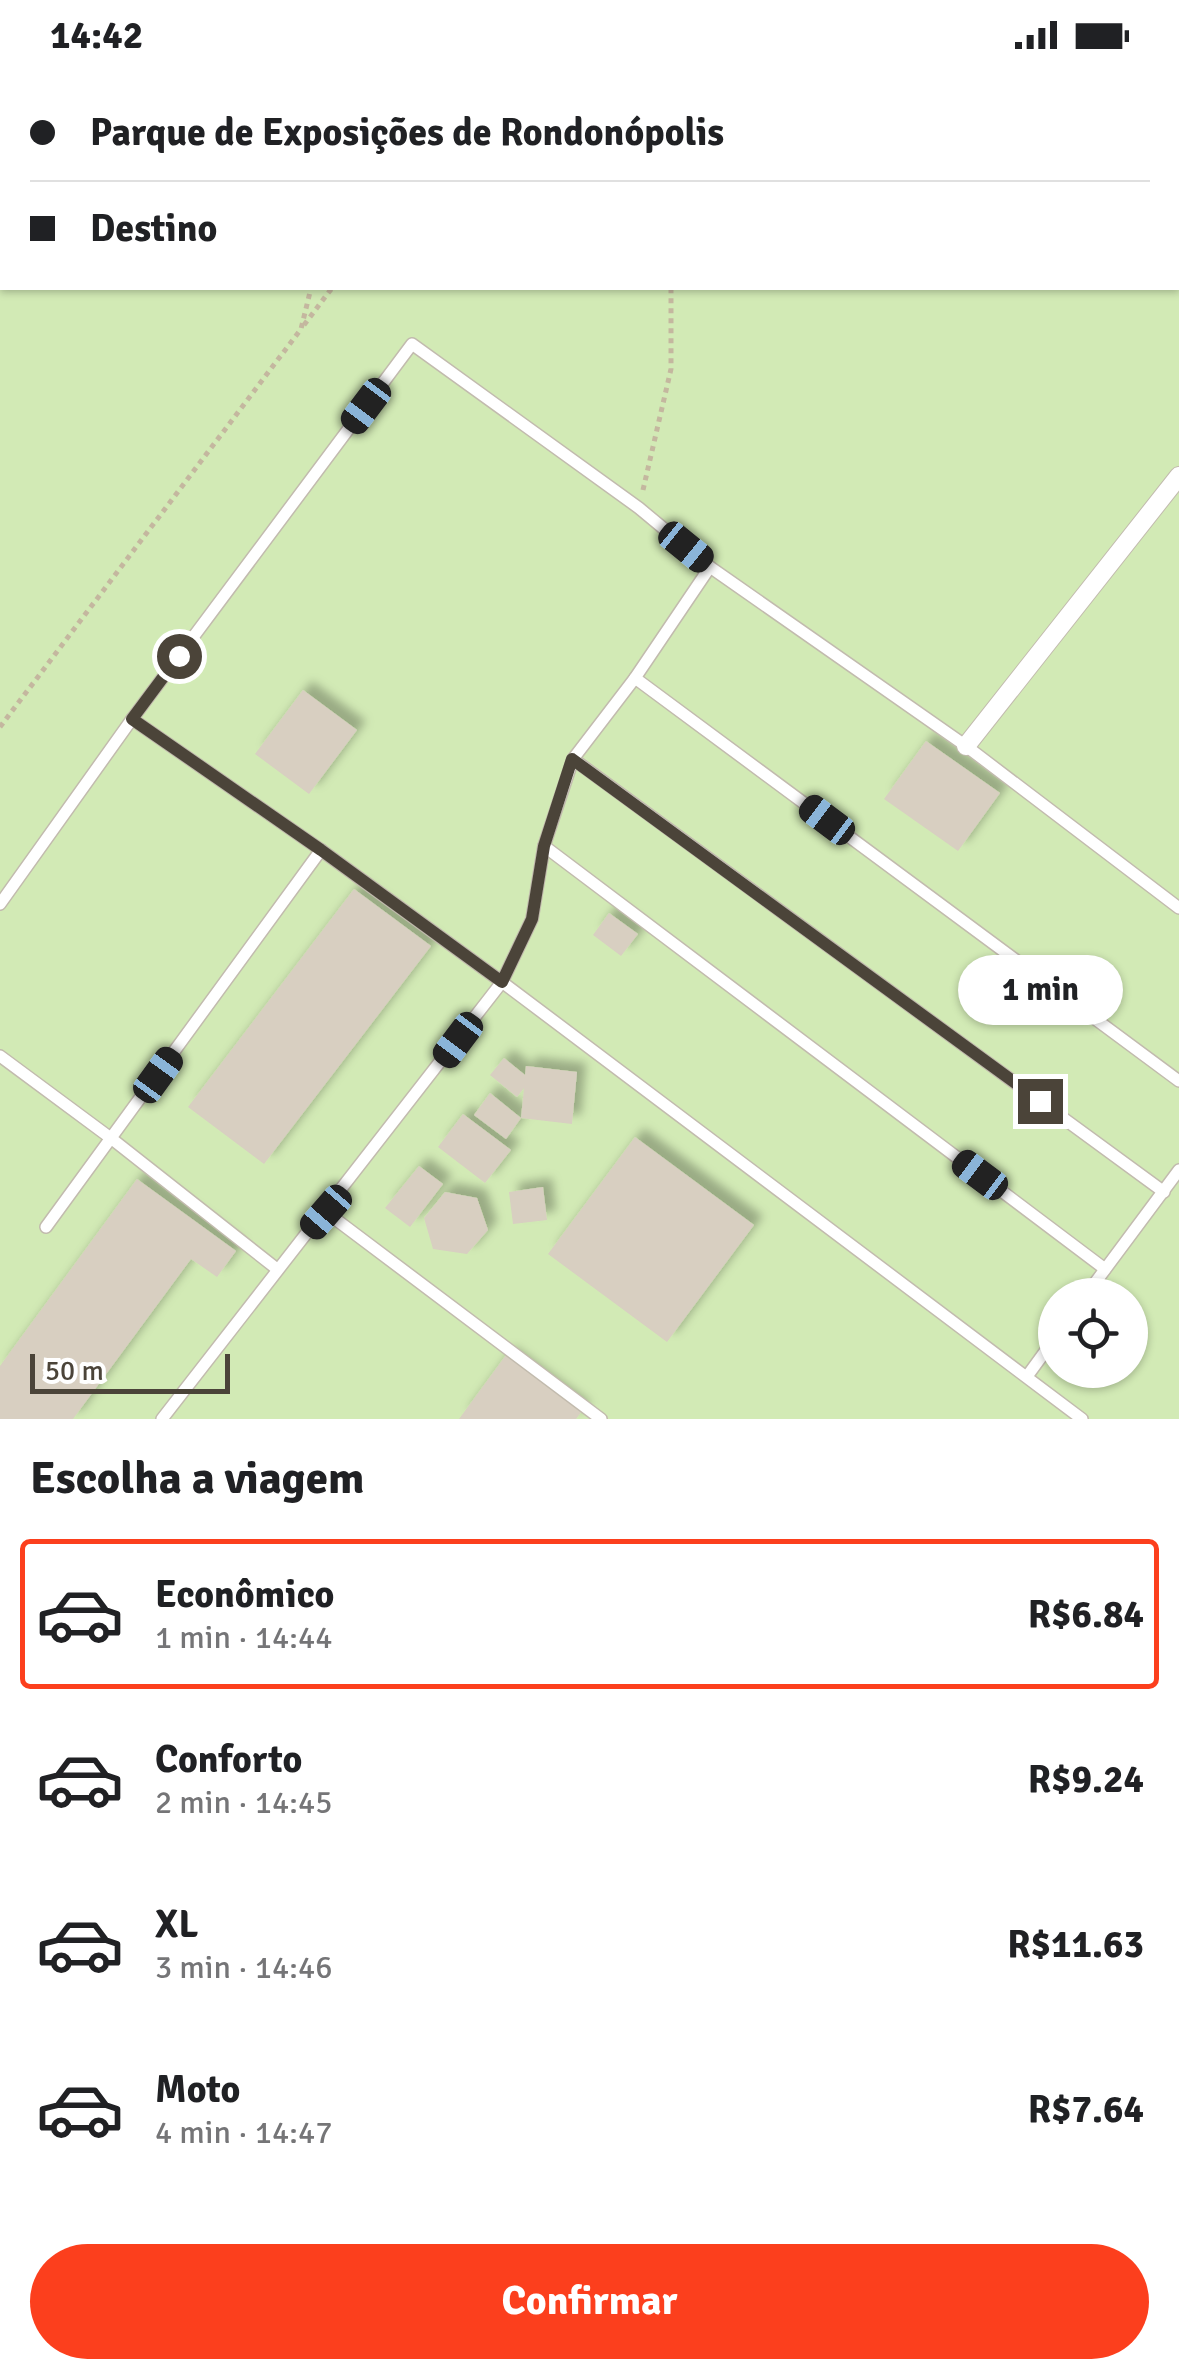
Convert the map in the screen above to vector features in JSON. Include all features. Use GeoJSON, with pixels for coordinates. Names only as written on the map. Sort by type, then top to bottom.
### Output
{"type":"FeatureCollection","features":[{"type":"Feature","properties":{"kind":"street"},"geometry":{"type":"LineString","coordinates":[[966,746],[1179,476]]}},
{"type":"Feature","properties":{"kind":"lane"},"geometry":{"type":"LineString","coordinates":[[0,904],[132,719],[412,344],[639,508],[710,566],[966,746],[1179,908]]}},
{"type":"Feature","properties":{"kind":"lane"},"geometry":{"type":"LineString","coordinates":[[162,1419],[502,982],[532,919],[544,846],[572,759],[634,678],[710,566]]}},
{"type":"Feature","properties":{"kind":"lane"},"geometry":{"type":"LineString","coordinates":[[634,678],[1179,1082]]}},
{"type":"Feature","properties":{"kind":"lane"},"geometry":{"type":"LineString","coordinates":[[132,719],[502,982],[1082,1419]]}},
{"type":"Feature","properties":{"kind":"lane"},"geometry":{"type":"LineString","coordinates":[[572,759],[1164,1192]]}},
{"type":"Feature","properties":{"kind":"lane"},"geometry":{"type":"LineString","coordinates":[[544,846],[1105,1269]]}},
{"type":"Feature","properties":{"kind":"lane"},"geometry":{"type":"LineString","coordinates":[[46,1227],[321,850]]}},
{"type":"Feature","properties":{"kind":"lane"},"geometry":{"type":"LineString","coordinates":[[0,1056],[276,1269]]}},
{"type":"Feature","properties":{"kind":"lane"},"geometry":{"type":"LineString","coordinates":[[1098,1278],[1179,1170]]}},
{"type":"Feature","properties":{"kind":"lane"},"geometry":{"type":"LineString","coordinates":[[326,1212],[601,1419]]}},
{"type":"Feature","properties":{"kind":"lane"},"geometry":{"type":"LineString","coordinates":[[1028,1375],[1038,1361]]}},
{"type":"Feature","properties":{"kind":"path"},"geometry":{"type":"LineString","coordinates":[[301,330],[310,290]]}},
{"type":"Feature","properties":{"kind":"path"},"geometry":{"type":"LineString","coordinates":[[0,727],[331,290]]}},
{"type":"Feature","properties":{"kind":"path"},"geometry":{"type":"LineString","coordinates":[[639,508],[671,369],[671,290]]}},
{"type":"Feature","properties":{"kind":"green space"},"geometry":{"type":"Polygon","coordinates":[[[0,290],[1179,290],[1179,1419],[0,1419],[0,290]]]}},
{"type":"Feature","properties":{"kind":"building"},"geometry":{"type":"Polygon","coordinates":[[[303,690],[357,730],[309,794],[255,754],[303,690]]]}},
{"type":"Feature","properties":{"kind":"building"},"geometry":{"type":"Polygon","coordinates":[[[926,741],[1000,793],[958,851],[884,799],[926,741]]]}},
{"type":"Feature","properties":{"kind":"building"},"geometry":{"type":"Polygon","coordinates":[[[354,889],[431,946],[264,1164],[188,1107],[354,889]]]}},
{"type":"Feature","properties":{"kind":"building"},"geometry":{"type":"Polygon","coordinates":[[[609,913],[638,934],[621,956],[593,935],[609,913]]]}},
{"type":"Feature","properties":{"kind":"building"},"geometry":{"type":"Polygon","coordinates":[[[504,1058],[525,1075],[526,1066],[577,1072],[572,1124],[521,1118],[524,1088],[517,1097],[490,1075],[504,1058]]]}},
{"type":"Feature","properties":{"kind":"building"},"geometry":{"type":"Polygon","coordinates":[[[490,1093],[521,1118],[506,1139],[474,1115],[490,1093]]]}},
{"type":"Feature","properties":{"kind":"building"},"geometry":{"type":"Polygon","coordinates":[[[463,1114],[511,1150],[485,1183],[438,1147],[463,1114]]]}},
{"type":"Feature","properties":{"kind":"building"},"geometry":{"type":"Polygon","coordinates":[[[635,1137],[754,1225],[667,1342],[548,1254],[635,1137]]]}},
{"type":"Feature","properties":{"kind":"building"},"geometry":{"type":"Polygon","coordinates":[[[419,1166],[443,1184],[410,1227],[385,1208],[419,1166]]]}},
{"type":"Feature","properties":{"kind":"building"},"geometry":{"type":"Polygon","coordinates":[[[137,1179],[236,1251],[217,1277],[191,1259],[73,1419],[0,1419],[0,1366],[137,1179]]]}},
{"type":"Feature","properties":{"kind":"building"},"geometry":{"type":"Polygon","coordinates":[[[543,1187],[547,1220],[513,1224],[509,1192],[543,1187]]]}},
{"type":"Feature","properties":{"kind":"building"},"geometry":{"type":"Polygon","coordinates":[[[445,1192],[477,1198],[488,1230],[467,1254],[433,1249],[424,1218],[445,1192]]]}},
{"type":"Feature","properties":{"kind":"building"},"geometry":{"type":"Polygon","coordinates":[[[506,1355],[582,1411],[576,1419],[459,1419],[506,1355]]]}},
{"type":"Feature","properties":{"kind":"route"},"geometry":{"type":"LineString","coordinates":[[179,656],[132,719],[502,982],[532,919],[544,846],[572,759],[1040,1101]]}}]}
